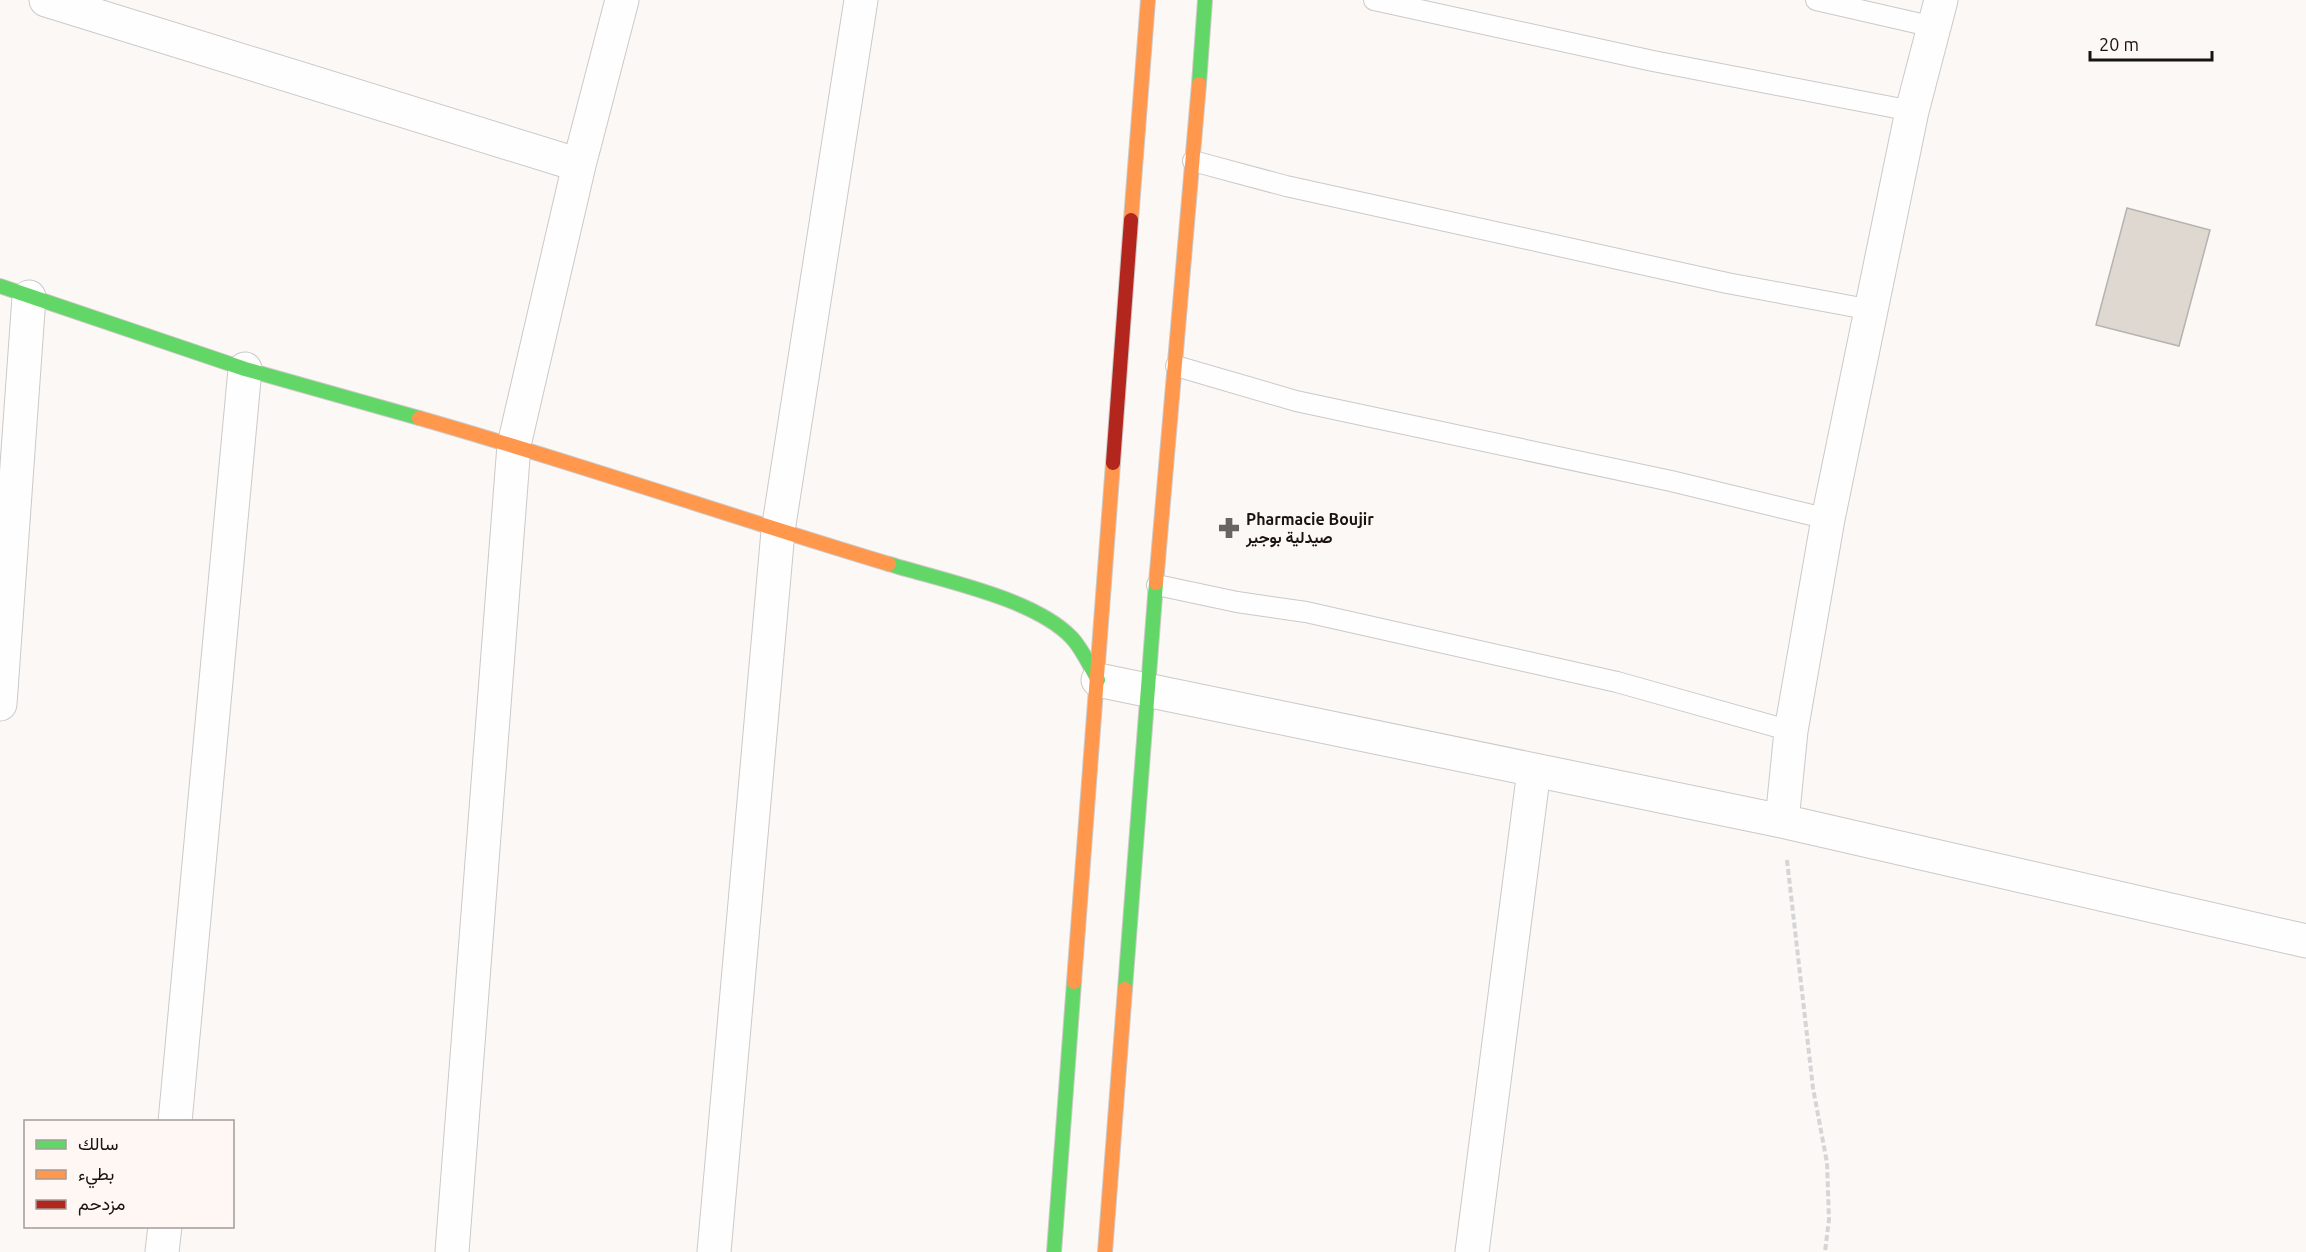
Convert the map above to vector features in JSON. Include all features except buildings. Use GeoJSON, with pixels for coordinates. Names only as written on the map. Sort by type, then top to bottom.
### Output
{"type":"FeatureCollection","features":[{"type":"Feature","properties":{"kind":"main road"},"geometry":{"type":"LineString","coordinates":[[1054,1252],[1149,0]]}},
{"type":"Feature","properties":{"kind":"main road"},"geometry":{"type":"LineString","coordinates":[[1106,1252],[1147,690],[1205,0]]}},
{"type":"Feature","properties":{"kind":"main road"},"geometry":{"type":"LineString","coordinates":[[14,292],[245,369],[514,445],[778,531],[1017,603],[1052,622],[1072,638],[1098,680]]}},
{"type":"Feature","properties":{"kind":"street"},"geometry":{"type":"LineString","coordinates":[[46,0],[579,165]]}},
{"type":"Feature","properties":{"kind":"street"},"geometry":{"type":"LineString","coordinates":[[452,1252],[514,445],[579,165],[622,0]]}},
{"type":"Feature","properties":{"kind":"street"},"geometry":{"type":"LineString","coordinates":[[714,1252],[778,531],[861,0]]}},
{"type":"Feature","properties":{"kind":"street"},"geometry":{"type":"LineString","coordinates":[[1782,821],[1791,730],[1828,519],[1912,111],[1937,13]]}},
{"type":"Feature","properties":{"kind":"street"},"geometry":{"type":"LineString","coordinates":[[0,704],[14,292]]}},
{"type":"Feature","properties":{"kind":"street"},"geometry":{"type":"LineString","coordinates":[[175,1120],[245,369]]}},
{"type":"Feature","properties":{"kind":"street"},"geometry":{"type":"LineString","coordinates":[[1098,680],[1782,821],[2306,940]]}},
{"type":"Feature","properties":{"kind":"street"},"geometry":{"type":"LineString","coordinates":[[1472,1252],[1534,770]]}},
{"type":"Feature","properties":{"kind":"street"},"geometry":{"type":"LineString","coordinates":[[162,1252],[165,1228]]}},
{"type":"Feature","properties":{"kind":"lane"},"geometry":{"type":"LineString","coordinates":[[1374,0],[1653,61],[1912,111]]}},
{"type":"Feature","properties":{"kind":"lane"},"geometry":{"type":"LineString","coordinates":[[1816,0],[1937,13]]}},
{"type":"Feature","properties":{"kind":"lane"},"geometry":{"type":"LineString","coordinates":[[1193,161],[1286,186],[1726,283],[1872,310]]}},
{"type":"Feature","properties":{"kind":"lane"},"geometry":{"type":"LineString","coordinates":[[1176,366],[1296,401],[1660,479],[1828,519]]}},
{"type":"Feature","properties":{"kind":"lane"},"geometry":{"type":"LineString","coordinates":[[1157,585],[1237,602],[1306,612],[1617,682],[1791,730]]}},
{"type":"Feature","properties":{"kind":"path"},"geometry":{"type":"LineString","coordinates":[[1782,821],[1813,1088],[1827,1163],[1829,1219],[1825,1252]]}},
{"type":"Feature","properties":{"kind":"traffic: fast"},"geometry":{"type":"LineString","coordinates":[[1199,84],[1205,0]]}},
{"type":"Feature","properties":{"kind":"traffic: fast"},"geometry":{"type":"LineString","coordinates":[[0,286],[245,369],[419,418]]}},
{"type":"Feature","properties":{"kind":"traffic: fast"},"geometry":{"type":"LineString","coordinates":[[889,564],[985,592],[1034,611],[1054,623],[1075,641],[1098,680]]}},
{"type":"Feature","properties":{"kind":"traffic: fast"},"geometry":{"type":"LineString","coordinates":[[1125,989],[1156,583]]}},
{"type":"Feature","properties":{"kind":"traffic: fast"},"geometry":{"type":"LineString","coordinates":[[1054,1252],[1074,982]]}},
{"type":"Feature","properties":{"kind":"traffic: slow"},"geometry":{"type":"LineString","coordinates":[[1131,220],[1148,0]]}},
{"type":"Feature","properties":{"kind":"traffic: slow"},"geometry":{"type":"LineString","coordinates":[[1156,583],[1199,84]]}},
{"type":"Feature","properties":{"kind":"traffic: slow"},"geometry":{"type":"LineString","coordinates":[[419,418],[889,564]]}},
{"type":"Feature","properties":{"kind":"traffic: slow"},"geometry":{"type":"LineString","coordinates":[[1074,982],[1113,463]]}},
{"type":"Feature","properties":{"kind":"traffic: slow"},"geometry":{"type":"LineString","coordinates":[[1105,1252],[1125,989]]}},
{"type":"Feature","properties":{"kind":"traffic: jam"},"geometry":{"type":"LineString","coordinates":[[1113,463],[1131,220]]}},
{"type":"Feature","properties":{"kind":"place","name":"Pharmacie Boujir صيدلية بوجير"},"geometry":{"type":"Point","coordinates":[1229,528]}}]}
